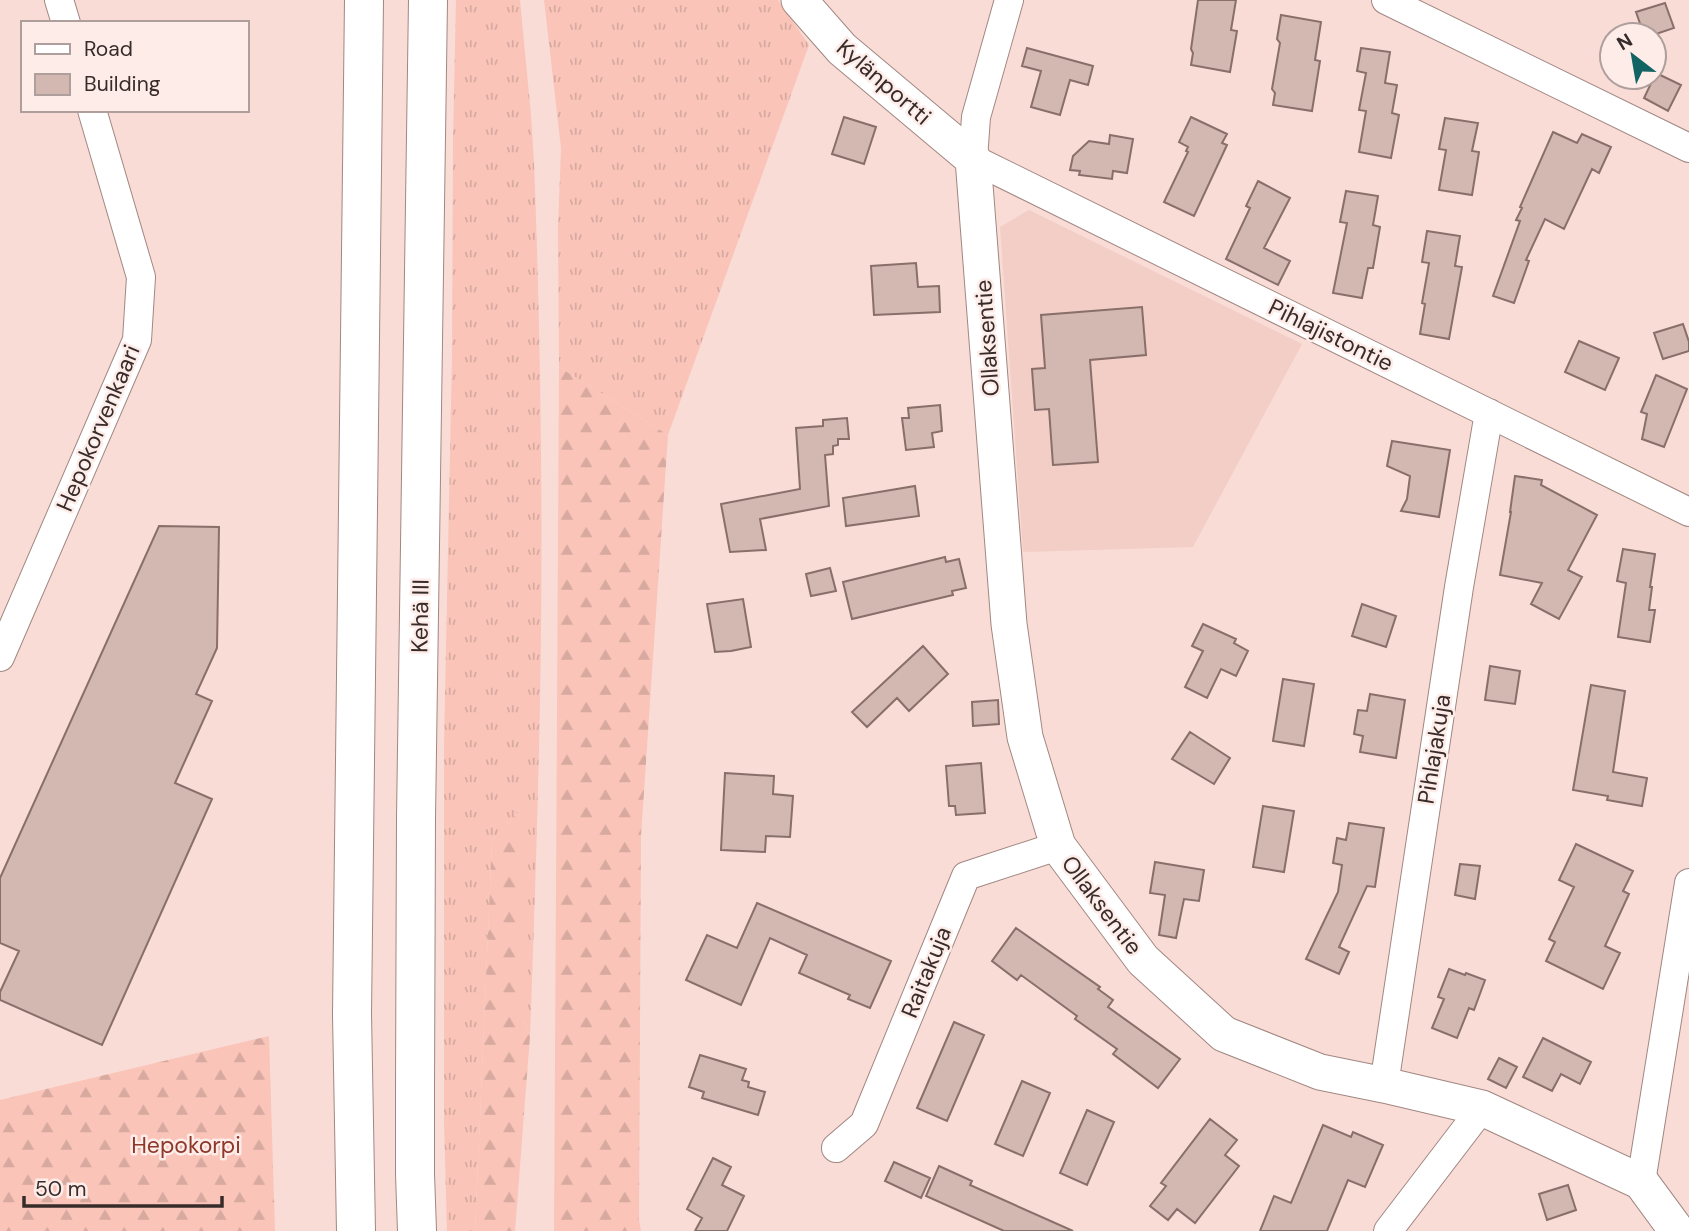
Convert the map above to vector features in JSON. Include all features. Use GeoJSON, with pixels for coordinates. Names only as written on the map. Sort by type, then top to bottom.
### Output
{"type":"FeatureCollection","features":[{"type":"Feature","properties":{"kind":"highway"},"geometry":{"type":"LineString","coordinates":[[341,0],[363,160]]}},
{"type":"Feature","properties":{"kind":"highway"},"geometry":{"type":"LineString","coordinates":[[356,1231],[352,1014],[364,0]]}},
{"type":"Feature","properties":{"kind":"highway","name":"Kehä III"},"geometry":{"type":"LineString","coordinates":[[417,1231],[416,817],[428,0]]}},
{"type":"Feature","properties":{"kind":"street"},"geometry":{"type":"LineString","coordinates":[[59,0],[65,21]]}},
{"type":"Feature","properties":{"kind":"street","name":"Kylänportti"},"geometry":{"type":"LineString","coordinates":[[799,0],[842,49],[973,159]]}},
{"type":"Feature","properties":{"kind":"street"},"geometry":{"type":"LineString","coordinates":[[973,159],[976,117],[1009,0]]}},
{"type":"Feature","properties":{"kind":"street"},"geometry":{"type":"LineString","coordinates":[[1387,0],[1689,148]]}},
{"type":"Feature","properties":{"kind":"street","name":"Hepokorvenkaari"},"geometry":{"type":"LineString","coordinates":[[0,657],[137,340],[141,277],[93,112]]}},
{"type":"Feature","properties":{"kind":"street","name":"Pihlajistontie"},"geometry":{"type":"LineString","coordinates":[[973,159],[1689,512]]}},
{"type":"Feature","properties":{"kind":"street","name":"Ollaksentie"},"geometry":{"type":"LineString","coordinates":[[973,159],[1009,624],[1025,737],[1058,846],[1143,960],[1224,1034],[1320,1072],[1482,1108],[1641,1182],[1677,1231]]}},
{"type":"Feature","properties":{"kind":"street","name":"Pihlajakuja"},"geometry":{"type":"LineString","coordinates":[[1384,1085],[1459,587],[1489,413]]}},
{"type":"Feature","properties":{"kind":"street","name":"Raitakuja"},"geometry":{"type":"LineString","coordinates":[[836,1148],[864,1124],[966,876],[1058,846]]}},
{"type":"Feature","properties":{"kind":"street"},"geometry":{"type":"LineString","coordinates":[[1641,1182],[1689,883]]}},
{"type":"Feature","properties":{"kind":"street"},"geometry":{"type":"LineString","coordinates":[[1388,1231],[1482,1108]]}},
{"type":"Feature","properties":{"kind":"shaded area"},"geometry":{"type":"Polygon","coordinates":[[[1029,210],[1302,344],[1193,547],[1023,552],[1000,227],[1029,210]]]}},
{"type":"Feature","properties":{"kind":"green space"},"geometry":{"type":"Polygon","coordinates":[[[456,0],[520,0],[534,162],[539,318],[540,709],[530,1036],[521,1015],[521,809],[492,841],[475,1231],[447,1231],[444,1123],[444,745],[456,0]]]}},
{"type":"Feature","properties":{"kind":"green space"},"geometry":{"type":"Polygon","coordinates":[[[544,0],[778,0],[809,45],[668,435],[559,367],[558,229],[561,148],[544,0]]]}},
{"type":"Feature","properties":{"kind":"green space"},"geometry":{"type":"Polygon","coordinates":[[[559,367],[668,435],[641,836],[641,1231],[554,1231],[559,367]]]}},
{"type":"Feature","properties":{"kind":"green space"},"geometry":{"type":"Polygon","coordinates":[[[522,808],[521,1015],[530,1036],[515,1231],[475,1231],[492,841],[522,808]]]}},
{"type":"Feature","properties":{"kind":"green space","name":"Hepokorpi"},"geometry":{"type":"Polygon","coordinates":[[[269,1036],[275,1231],[0,1231],[0,1100],[269,1036]]]}},
{"type":"Feature","properties":{"kind":"building"},"geometry":{"type":"Polygon","coordinates":[[[1198,0],[1236,0],[1231,30],[1237,31],[1230,72],[1191,65],[1198,0]]]}},
{"type":"Feature","properties":{"kind":"building"},"geometry":{"type":"Polygon","coordinates":[[[1665,3],[1674,28],[1668,30],[1668,21],[1639,21],[1636,12],[1665,3]]]}},
{"type":"Feature","properties":{"kind":"building"},"geometry":{"type":"Polygon","coordinates":[[[1281,15],[1321,22],[1315,60],[1320,61],[1312,111],[1273,105],[1275,93],[1272,89],[1280,43],[1277,39],[1281,15]]]}},
{"type":"Feature","properties":{"kind":"building"},"geometry":{"type":"Polygon","coordinates":[[[1027,48],[1093,66],[1088,85],[1070,80],[1060,115],[1031,107],[1041,71],[1022,66],[1027,48]]]}},
{"type":"Feature","properties":{"kind":"building"},"geometry":{"type":"Polygon","coordinates":[[[1361,48],[1390,52],[1385,83],[1397,85],[1392,113],[1399,115],[1391,158],[1359,152],[1366,111],[1359,110],[1366,73],[1357,71],[1361,48]]]}},
{"type":"Feature","properties":{"kind":"building"},"geometry":{"type":"Polygon","coordinates":[[[1668,79],[1681,85],[1668,111],[1644,98],[1647,91],[1668,91],[1668,79]]]}},
{"type":"Feature","properties":{"kind":"building"},"geometry":{"type":"Polygon","coordinates":[[[844,117],[876,127],[864,164],[832,154],[844,117]]]}},
{"type":"Feature","properties":{"kind":"building"},"geometry":{"type":"Polygon","coordinates":[[[1191,117],[1227,134],[1222,143],[1227,145],[1194,216],[1164,202],[1188,152],[1188,147],[1179,142],[1191,117]]]}},
{"type":"Feature","properties":{"kind":"building"},"geometry":{"type":"Polygon","coordinates":[[[1445,118],[1478,123],[1472,151],[1479,152],[1472,195],[1439,190],[1446,150],[1439,149],[1445,118]]]}},
{"type":"Feature","properties":{"kind":"building"},"geometry":{"type":"Polygon","coordinates":[[[1553,132],[1577,143],[1582,134],[1611,147],[1599,173],[1592,169],[1564,229],[1545,219],[1526,260],[1529,261],[1514,303],[1493,296],[1520,221],[1516,220],[1522,208],[1520,207],[1553,132]]]}},
{"type":"Feature","properties":{"kind":"building"},"geometry":{"type":"Polygon","coordinates":[[[1110,135],[1133,139],[1127,173],[1113,171],[1112,179],[1079,175],[1080,171],[1070,170],[1073,156],[1089,141],[1109,144],[1110,135]]]}},
{"type":"Feature","properties":{"kind":"building"},"geometry":{"type":"Polygon","coordinates":[[[1258,181],[1290,198],[1264,248],[1290,261],[1278,285],[1226,259],[1250,208],[1246,206],[1258,181]]]}},
{"type":"Feature","properties":{"kind":"building"},"geometry":{"type":"Polygon","coordinates":[[[1346,191],[1378,196],[1373,225],[1380,227],[1373,268],[1368,268],[1362,298],[1333,293],[1347,223],[1340,222],[1346,191]]]}},
{"type":"Feature","properties":{"kind":"building"},"geometry":{"type":"Polygon","coordinates":[[[1427,231],[1460,236],[1455,266],[1462,267],[1449,339],[1420,334],[1429,263],[1422,262],[1427,231]]]}},
{"type":"Feature","properties":{"kind":"building"},"geometry":{"type":"Polygon","coordinates":[[[916,263],[918,287],[939,286],[940,312],[874,315],[871,266],[916,263]]]}},
{"type":"Feature","properties":{"kind":"building"},"geometry":{"type":"Polygon","coordinates":[[[1142,307],[1146,355],[1090,360],[1098,462],[1053,465],[1049,409],[1035,410],[1032,369],[1045,368],[1041,315],[1142,307]]]}},
{"type":"Feature","properties":{"kind":"building"},"geometry":{"type":"Polygon","coordinates":[[[1683,324],[1689,351],[1663,359],[1654,333],[1683,324]]]}},
{"type":"Feature","properties":{"kind":"building"},"geometry":{"type":"Polygon","coordinates":[[[1579,341],[1619,358],[1605,390],[1565,372],[1579,341]]]}},
{"type":"Feature","properties":{"kind":"building"},"geometry":{"type":"Polygon","coordinates":[[[1656,375],[1687,389],[1664,447],[1642,439],[1647,414],[1641,412],[1656,375]]]}},
{"type":"Feature","properties":{"kind":"building"},"geometry":{"type":"Polygon","coordinates":[[[940,405],[942,431],[932,433],[934,447],[906,450],[902,418],[909,418],[908,408],[940,405]]]}},
{"type":"Feature","properties":{"kind":"building"},"geometry":{"type":"Polygon","coordinates":[[[847,418],[849,439],[838,439],[838,445],[833,446],[833,454],[825,455],[829,506],[760,519],[766,550],[730,552],[721,504],[800,489],[796,428],[823,426],[823,420],[847,418]]]}},
{"type":"Feature","properties":{"kind":"building"},"geometry":{"type":"Polygon","coordinates":[[[1392,441],[1450,450],[1439,517],[1401,511],[1407,499],[1410,476],[1387,466],[1392,441]]]}},
{"type":"Feature","properties":{"kind":"building"},"geometry":{"type":"Polygon","coordinates":[[[1515,476],[1542,480],[1541,485],[1597,515],[1568,570],[1582,577],[1559,619],[1531,604],[1542,583],[1500,575],[1515,476]]]}},
{"type":"Feature","properties":{"kind":"building"},"geometry":{"type":"Polygon","coordinates":[[[915,486],[919,516],[846,526],[843,498],[915,486]]]}},
{"type":"Feature","properties":{"kind":"building"},"geometry":{"type":"Polygon","coordinates":[[[159,526],[219,527],[217,648],[196,694],[212,701],[175,783],[212,799],[102,1045],[0,1000],[0,992],[19,951],[0,943],[0,878],[159,526]]]}},
{"type":"Feature","properties":{"kind":"building"},"geometry":{"type":"Polygon","coordinates":[[[1623,549],[1655,554],[1649,610],[1655,610],[1650,642],[1618,637],[1626,583],[1617,581],[1623,549]]]}},
{"type":"Feature","properties":{"kind":"building"},"geometry":{"type":"Polygon","coordinates":[[[945,557],[946,562],[959,559],[966,588],[952,591],[953,595],[852,619],[843,582],[945,557]]]}},
{"type":"Feature","properties":{"kind":"building"},"geometry":{"type":"Polygon","coordinates":[[[830,568],[836,591],[811,596],[806,574],[830,568]]]}},
{"type":"Feature","properties":{"kind":"building"},"geometry":{"type":"Polygon","coordinates":[[[743,599],[751,647],[715,652],[707,604],[743,599]]]}},
{"type":"Feature","properties":{"kind":"building"},"geometry":{"type":"Polygon","coordinates":[[[1362,604],[1396,616],[1386,647],[1352,636],[1362,604]]]}},
{"type":"Feature","properties":{"kind":"building"},"geometry":{"type":"Polygon","coordinates":[[[1203,624],[1236,639],[1234,643],[1248,651],[1236,676],[1221,669],[1207,698],[1185,687],[1203,651],[1192,646],[1203,624]]]}},
{"type":"Feature","properties":{"kind":"building"},"geometry":{"type":"Polygon","coordinates":[[[923,646],[948,674],[909,711],[897,698],[867,727],[852,712],[923,646]]]}},
{"type":"Feature","properties":{"kind":"building"},"geometry":{"type":"Polygon","coordinates":[[[1490,666],[1520,671],[1515,704],[1485,700],[1490,666]]]}},
{"type":"Feature","properties":{"kind":"building"},"geometry":{"type":"Polygon","coordinates":[[[1283,679],[1314,684],[1304,746],[1273,741],[1283,679]]]}},
{"type":"Feature","properties":{"kind":"building"},"geometry":{"type":"Polygon","coordinates":[[[1591,685],[1625,691],[1613,772],[1647,778],[1642,806],[1573,790],[1591,685]]]}},
{"type":"Feature","properties":{"kind":"building"},"geometry":{"type":"Polygon","coordinates":[[[1370,694],[1405,700],[1396,758],[1360,752],[1363,736],[1354,734],[1358,710],[1367,711],[1370,694]]]}},
{"type":"Feature","properties":{"kind":"building"},"geometry":{"type":"Polygon","coordinates":[[[998,700],[999,724],[973,726],[972,702],[998,700]]]}},
{"type":"Feature","properties":{"kind":"building"},"geometry":{"type":"Polygon","coordinates":[[[1190,732],[1230,758],[1214,784],[1172,759],[1190,732]]]}},
{"type":"Feature","properties":{"kind":"building"},"geometry":{"type":"Polygon","coordinates":[[[981,763],[985,813],[956,815],[955,806],[949,806],[946,766],[981,763]]]}},
{"type":"Feature","properties":{"kind":"building"},"geometry":{"type":"Polygon","coordinates":[[[725,773],[774,776],[773,794],[793,796],[790,837],[766,836],[765,852],[721,850],[725,773]]]}},
{"type":"Feature","properties":{"kind":"building"},"geometry":{"type":"Polygon","coordinates":[[[1263,806],[1294,811],[1284,872],[1253,867],[1263,806]]]}},
{"type":"Feature","properties":{"kind":"building"},"geometry":{"type":"Polygon","coordinates":[[[1349,823],[1384,828],[1375,887],[1367,886],[1339,947],[1349,952],[1339,974],[1306,959],[1338,892],[1342,865],[1333,863],[1337,838],[1346,840],[1349,823]]]}},
{"type":"Feature","properties":{"kind":"building"},"geometry":{"type":"Polygon","coordinates":[[[1576,844],[1633,871],[1623,891],[1629,894],[1605,946],[1620,953],[1603,989],[1546,961],[1555,942],[1549,939],[1574,887],[1559,880],[1576,844]]]}},
{"type":"Feature","properties":{"kind":"building"},"geometry":{"type":"Polygon","coordinates":[[[1155,862],[1204,870],[1199,901],[1184,899],[1176,938],[1159,935],[1165,895],[1150,893],[1155,862]]]}},
{"type":"Feature","properties":{"kind":"building"},"geometry":{"type":"Polygon","coordinates":[[[1460,864],[1480,866],[1475,899],[1455,895],[1460,864]]]}},
{"type":"Feature","properties":{"kind":"building"},"geometry":{"type":"Polygon","coordinates":[[[757,903],[891,961],[870,1008],[848,999],[850,995],[799,973],[807,955],[770,938],[741,1005],[686,980],[707,935],[737,948],[757,903]]]}},
{"type":"Feature","properties":{"kind":"building"},"geometry":{"type":"Polygon","coordinates":[[[1016,928],[1100,987],[1098,989],[1113,1000],[1108,1007],[1180,1059],[1158,1088],[1113,1054],[1117,1049],[1075,1019],[1077,1016],[1021,975],[1017,980],[992,961],[1016,928]]]}},
{"type":"Feature","properties":{"kind":"building"},"geometry":{"type":"Polygon","coordinates":[[[1449,969],[1485,980],[1474,1010],[1469,1008],[1457,1038],[1432,1028],[1444,999],[1438,997],[1449,969]]]}},
{"type":"Feature","properties":{"kind":"building"},"geometry":{"type":"Polygon","coordinates":[[[954,1022],[984,1035],[947,1121],[917,1108],[954,1022]]]}},
{"type":"Feature","properties":{"kind":"building"},"geometry":{"type":"Polygon","coordinates":[[[1543,1038],[1591,1062],[1580,1084],[1561,1074],[1552,1091],[1523,1077],[1543,1038]]]}},
{"type":"Feature","properties":{"kind":"building"},"geometry":{"type":"Polygon","coordinates":[[[700,1055],[746,1069],[742,1080],[749,1082],[748,1087],[765,1092],[758,1115],[702,1098],[704,1092],[689,1087],[700,1055]]]}},
{"type":"Feature","properties":{"kind":"building"},"geometry":{"type":"Polygon","coordinates":[[[1499,1058],[1517,1067],[1506,1088],[1488,1079],[1499,1058]]]}},
{"type":"Feature","properties":{"kind":"building"},"geometry":{"type":"Polygon","coordinates":[[[1022,1081],[1050,1093],[1023,1156],[995,1144],[1022,1081]]]}},
{"type":"Feature","properties":{"kind":"building"},"geometry":{"type":"Polygon","coordinates":[[[1087,1110],[1114,1122],[1087,1185],[1060,1173],[1087,1110]]]}},
{"type":"Feature","properties":{"kind":"building"},"geometry":{"type":"Polygon","coordinates":[[[1210,1119],[1237,1140],[1225,1155],[1239,1166],[1195,1223],[1177,1209],[1168,1220],[1150,1206],[1166,1186],[1161,1183],[1210,1119]]]}},
{"type":"Feature","properties":{"kind":"building"},"geometry":{"type":"Polygon","coordinates":[[[1323,1125],[1351,1137],[1353,1132],[1383,1145],[1365,1187],[1348,1180],[1327,1231],[1260,1231],[1274,1196],[1291,1203],[1323,1125]]]}},
{"type":"Feature","properties":{"kind":"building"},"geometry":{"type":"Polygon","coordinates":[[[713,1158],[731,1167],[722,1185],[744,1196],[727,1231],[695,1231],[702,1218],[687,1209],[713,1158]]]}},
{"type":"Feature","properties":{"kind":"building"},"geometry":{"type":"Polygon","coordinates":[[[894,1162],[930,1178],[921,1198],[885,1181],[894,1162]]]}},
{"type":"Feature","properties":{"kind":"building"},"geometry":{"type":"Polygon","coordinates":[[[939,1166],[972,1181],[970,1185],[1073,1231],[1004,1231],[926,1196],[939,1166]]]}},
{"type":"Feature","properties":{"kind":"building"},"geometry":{"type":"Polygon","coordinates":[[[1568,1185],[1576,1210],[1547,1220],[1539,1194],[1568,1185]]]}}]}
